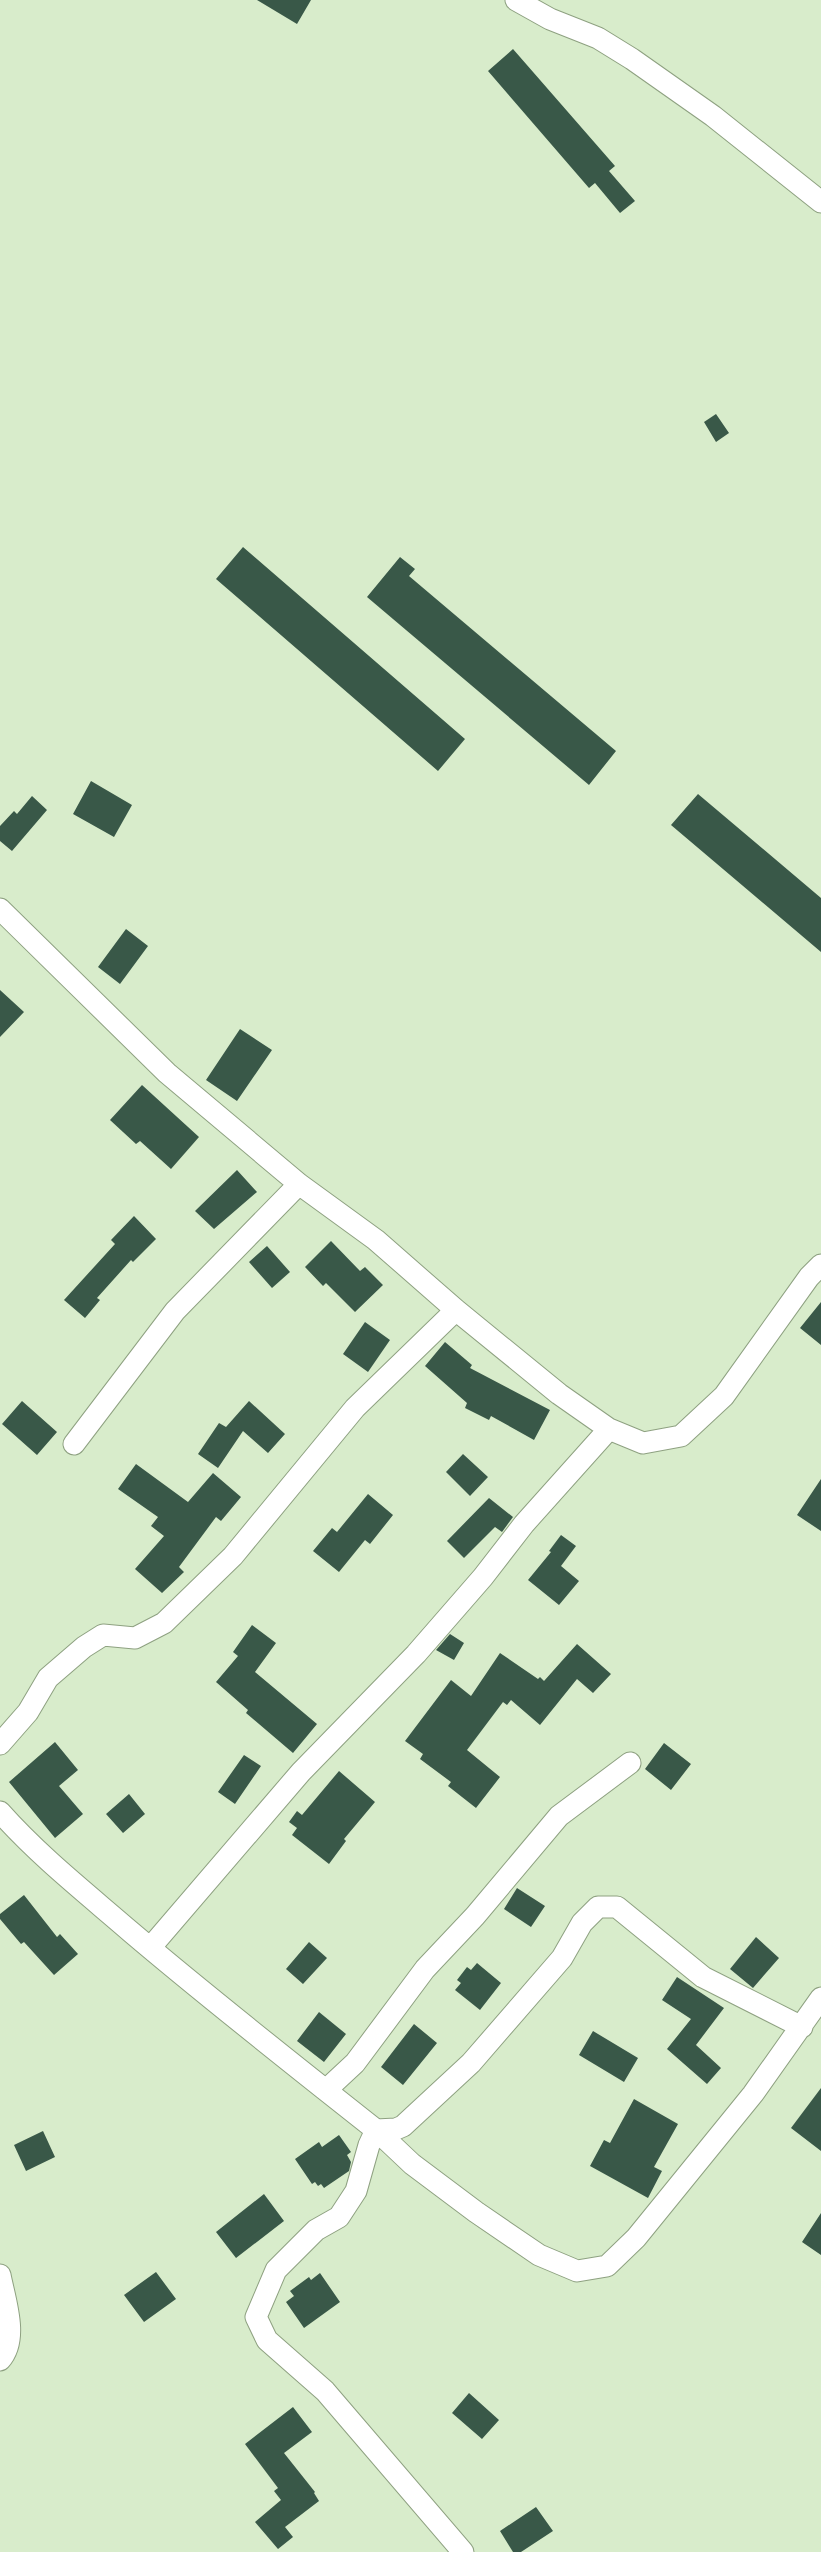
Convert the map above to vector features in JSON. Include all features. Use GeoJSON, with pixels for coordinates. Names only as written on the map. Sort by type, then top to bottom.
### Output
{"type":"FeatureCollection","features":[{"type":"Feature","properties":{"kind":"street"},"geometry":{"type":"LineString","coordinates":[[516,0],[550,19],[598,38],[632,59],[713,116],[821,202]]}},
{"type":"Feature","properties":{"kind":"street"},"geometry":{"type":"LineString","coordinates":[[0,909],[167,1073],[299,1184],[376,1240],[456,1310],[560,1394],[609,1429],[642,1443],[681,1436],[724,1396],[809,1276],[821,1266]]}},
{"type":"Feature","properties":{"kind":"street"},"geometry":{"type":"LineString","coordinates":[[74,1444],[175,1311],[299,1184]]}},
{"type":"Feature","properties":{"kind":"street"},"geometry":{"type":"LineString","coordinates":[[0,1744],[28,1712],[48,1678],[84,1647],[103,1635],[135,1638],[164,1623],[233,1556],[355,1408],[456,1310]]}},
{"type":"Feature","properties":{"kind":"street"},"geometry":{"type":"LineString","coordinates":[[150,1948],[301,1772],[416,1654],[483,1577],[524,1524],[609,1429]]}},
{"type":"Feature","properties":{"kind":"street"},"geometry":{"type":"LineString","coordinates":[[326,2090],[355,2063],[425,1969],[475,1916],[559,1816],[630,1763]]}},
{"type":"Feature","properties":{"kind":"street"},"geometry":{"type":"LineString","coordinates":[[0,1812],[57,1868],[150,1948],[240,2024],[376,2130],[412,2164],[476,2212],[539,2255],[577,2271],[607,2266],[636,2238],[753,2094],[821,1998]]}},
{"type":"Feature","properties":{"kind":"street"},"geometry":{"type":"LineString","coordinates":[[376,2130],[396,2129],[403,2126],[471,2063],[562,1958],[582,1922],[598,1907],[617,1907],[704,1977],[802,2027]]}},
{"type":"Feature","properties":{"kind":"street"},"geometry":{"type":"LineString","coordinates":[[376,2130],[369,2144],[356,2191],[339,2217],[316,2230],[276,2270],[256,2317],[267,2340],[325,2391],[462,2552]]}},
{"type":"Feature","properties":{"kind":"street"},"geometry":{"type":"LineString","coordinates":[[0,2275],[10,2329],[6,2354],[0,2360]]}},
{"type":"Feature","properties":{"kind":"building"},"geometry":{"type":"Polygon","coordinates":[[[257,0],[311,0],[297,24],[257,0]]]}},
{"type":"Feature","properties":{"kind":"building"},"geometry":{"type":"Polygon","coordinates":[[[513,49],[615,166],[609,171],[635,201],[620,213],[595,183],[589,188],[488,71],[513,49]]]}},
{"type":"Feature","properties":{"kind":"building"},"geometry":{"type":"Polygon","coordinates":[[[716,414],[729,433],[716,442],[704,422],[716,414]]]}},
{"type":"Feature","properties":{"kind":"building"},"geometry":{"type":"Polygon","coordinates":[[[243,547],[465,739],[438,771],[216,579],[243,547]]]}},
{"type":"Feature","properties":{"kind":"building"},"geometry":{"type":"Polygon","coordinates":[[[400,557],[415,569],[409,576],[616,751],[589,785],[367,597],[400,557]]]}},
{"type":"Feature","properties":{"kind":"building"},"geometry":{"type":"Polygon","coordinates":[[[91,781],[132,805],[114,837],[73,814],[91,781]]]}},
{"type":"Feature","properties":{"kind":"building"},"geometry":{"type":"Polygon","coordinates":[[[698,794],[821,898],[821,952],[671,825],[698,794]]]}},
{"type":"Feature","properties":{"kind":"building"},"geometry":{"type":"Polygon","coordinates":[[[32,796],[47,810],[12,851],[0,841],[0,826],[14,811],[17,814],[32,796]]]}},
{"type":"Feature","properties":{"kind":"building"},"geometry":{"type":"Polygon","coordinates":[[[126,929],[148,946],[120,984],[98,967],[126,929]]]}},
{"type":"Feature","properties":{"kind":"building"},"geometry":{"type":"Polygon","coordinates":[[[0,990],[24,1012],[0,1037],[0,990]]]}},
{"type":"Feature","properties":{"kind":"building"},"geometry":{"type":"Polygon","coordinates":[[[240,1029],[272,1050],[237,1101],[206,1080],[240,1029]]]}},
{"type":"Feature","properties":{"kind":"building"},"geometry":{"type":"Polygon","coordinates":[[[142,1085],[199,1137],[171,1169],[140,1141],[136,1144],[110,1120],[142,1085]]]}},
{"type":"Feature","properties":{"kind":"building"},"geometry":{"type":"Polygon","coordinates":[[[237,1170],[257,1192],[214,1229],[195,1211],[237,1170]]]}},
{"type":"Feature","properties":{"kind":"building"},"geometry":{"type":"Polygon","coordinates":[[[134,1216],[156,1239],[133,1262],[131,1260],[97,1298],[100,1300],[85,1318],[64,1300],[115,1244],[111,1240],[134,1216]]]}},
{"type":"Feature","properties":{"kind":"building"},"geometry":{"type":"Polygon","coordinates":[[[331,1241],[360,1271],[365,1267],[383,1285],[355,1312],[326,1283],[323,1286],[305,1267],[331,1241]]]}},
{"type":"Feature","properties":{"kind":"building"},"geometry":{"type":"Polygon","coordinates":[[[267,1246],[290,1272],[272,1288],[249,1262],[267,1246]]]}},
{"type":"Feature","properties":{"kind":"building"},"geometry":{"type":"Polygon","coordinates":[[[821,1302],[821,1345],[800,1328],[821,1302]]]}},
{"type":"Feature","properties":{"kind":"building"},"geometry":{"type":"Polygon","coordinates":[[[365,1322],[390,1340],[368,1372],[343,1354],[365,1322]]]}},
{"type":"Feature","properties":{"kind":"building"},"geometry":{"type":"Polygon","coordinates":[[[445,1342],[472,1365],[470,1368],[550,1410],[534,1440],[491,1416],[489,1420],[465,1408],[467,1403],[425,1366],[445,1342]]]}},
{"type":"Feature","properties":{"kind":"building"},"geometry":{"type":"Polygon","coordinates":[[[22,1401],[57,1432],[37,1455],[2,1424],[22,1401]]]}},
{"type":"Feature","properties":{"kind":"building"},"geometry":{"type":"Polygon","coordinates":[[[249,1401],[285,1434],[268,1453],[243,1431],[218,1468],[198,1454],[219,1423],[226,1427],[249,1401]]]}},
{"type":"Feature","properties":{"kind":"building"},"geometry":{"type":"Polygon","coordinates":[[[463,1454],[488,1477],[470,1496],[446,1472],[463,1454]]]}},
{"type":"Feature","properties":{"kind":"building"},"geometry":{"type":"Polygon","coordinates":[[[136,1464],[188,1502],[213,1473],[241,1497],[221,1521],[216,1517],[179,1567],[184,1572],[162,1593],[135,1569],[164,1536],[151,1526],[158,1517],[118,1489],[136,1464]]]}},
{"type":"Feature","properties":{"kind":"building"},"geometry":{"type":"Polygon","coordinates":[[[821,1479],[821,1531],[797,1515],[821,1479]]]}},
{"type":"Feature","properties":{"kind":"building"},"geometry":{"type":"Polygon","coordinates":[[[368,1494],[393,1515],[370,1544],[365,1540],[339,1572],[313,1551],[332,1528],[337,1532],[368,1494]]]}},
{"type":"Feature","properties":{"kind":"building"},"geometry":{"type":"Polygon","coordinates":[[[489,1498],[513,1517],[502,1532],[495,1527],[464,1558],[447,1541],[489,1498]]]}},
{"type":"Feature","properties":{"kind":"building"},"geometry":{"type":"Polygon","coordinates":[[[561,1535],[576,1546],[561,1566],[579,1581],[559,1605],[528,1580],[551,1552],[549,1551],[561,1535]]]}},
{"type":"Feature","properties":{"kind":"building"},"geometry":{"type":"Polygon","coordinates":[[[252,1625],[276,1643],[255,1672],[317,1724],[293,1753],[246,1713],[248,1710],[216,1682],[238,1656],[233,1652],[252,1625]]]}},
{"type":"Feature","properties":{"kind":"building"},"geometry":{"type":"Polygon","coordinates":[[[450,1634],[464,1643],[454,1660],[436,1650],[450,1634]]]}},
{"type":"Feature","properties":{"kind":"building"},"geometry":{"type":"Polygon","coordinates":[[[577,1644],[611,1674],[593,1693],[577,1679],[540,1725],[511,1700],[507,1705],[503,1702],[467,1750],[500,1777],[476,1808],[448,1786],[451,1782],[420,1759],[423,1754],[405,1741],[451,1680],[471,1696],[500,1653],[538,1679],[540,1677],[544,1681],[577,1644]]]}},
{"type":"Feature","properties":{"kind":"building"},"geometry":{"type":"Polygon","coordinates":[[[55,1742],[78,1770],[59,1786],[83,1814],[55,1838],[9,1782],[55,1742]]]}},
{"type":"Feature","properties":{"kind":"building"},"geometry":{"type":"Polygon","coordinates":[[[664,1743],[691,1764],[671,1790],[645,1769],[664,1743]]]}},
{"type":"Feature","properties":{"kind":"building"},"geometry":{"type":"Polygon","coordinates":[[[244,1755],[261,1766],[235,1804],[218,1792],[244,1755]]]}},
{"type":"Feature","properties":{"kind":"building"},"geometry":{"type":"Polygon","coordinates":[[[339,1771],[375,1802],[344,1839],[346,1841],[329,1864],[292,1835],[297,1828],[289,1822],[297,1811],[302,1815],[339,1771]]]}},
{"type":"Feature","properties":{"kind":"building"},"geometry":{"type":"Polygon","coordinates":[[[129,1794],[145,1814],[123,1833],[106,1814],[129,1794]]]}},
{"type":"Feature","properties":{"kind":"building"},"geometry":{"type":"Polygon","coordinates":[[[517,1888],[545,1906],[531,1927],[504,1909],[517,1888]]]}},
{"type":"Feature","properties":{"kind":"building"},"geometry":{"type":"Polygon","coordinates":[[[24,1895],[57,1937],[60,1934],[78,1954],[54,1975],[24,1942],[21,1944],[0,1919],[0,1914],[24,1895]]]}},
{"type":"Feature","properties":{"kind":"building"},"geometry":{"type":"Polygon","coordinates":[[[756,1937],[779,1958],[753,1988],[730,1969],[756,1937]]]}},
{"type":"Feature","properties":{"kind":"building"},"geometry":{"type":"Polygon","coordinates":[[[309,1942],[327,1958],[303,1984],[286,1969],[309,1942]]]}},
{"type":"Feature","properties":{"kind":"building"},"geometry":{"type":"Polygon","coordinates":[[[477,1963],[501,1983],[480,2010],[455,1990],[461,1983],[457,1980],[467,1967],[471,1970],[477,1963]]]}},
{"type":"Feature","properties":{"kind":"building"},"geometry":{"type":"Polygon","coordinates":[[[677,1977],[724,2008],[696,2045],[721,2068],[707,2084],[667,2049],[691,2019],[662,2000],[677,1977]]]}},
{"type":"Feature","properties":{"kind":"building"},"geometry":{"type":"Polygon","coordinates":[[[319,2012],[346,2034],[324,2062],[297,2041],[319,2012]]]}},
{"type":"Feature","properties":{"kind":"building"},"geometry":{"type":"Polygon","coordinates":[[[414,2024],[437,2043],[403,2085],[381,2067],[414,2024]]]}},
{"type":"Feature","properties":{"kind":"building"},"geometry":{"type":"Polygon","coordinates":[[[593,2031],[638,2058],[624,2082],[579,2055],[593,2031]]]}},
{"type":"Feature","properties":{"kind":"building"},"geometry":{"type":"Polygon","coordinates":[[[821,2088],[821,2151],[791,2128],[821,2088]]]}},
{"type":"Feature","properties":{"kind":"building"},"geometry":{"type":"Polygon","coordinates":[[[634,2099],[678,2124],[654,2167],[662,2171],[648,2198],[590,2166],[604,2140],[610,2143],[634,2099]]]}},
{"type":"Feature","properties":{"kind":"building"},"geometry":{"type":"Polygon","coordinates":[[[43,2131],[55,2157],[26,2171],[14,2145],[43,2131]]]}},
{"type":"Feature","properties":{"kind":"building"},"geometry":{"type":"Polygon","coordinates":[[[339,2135],[351,2152],[347,2155],[351,2162],[349,2171],[324,2188],[321,2184],[318,2186],[315,2182],[312,2184],[295,2159],[319,2142],[322,2147],[339,2135]]]}},
{"type":"Feature","properties":{"kind":"building"},"geometry":{"type":"Polygon","coordinates":[[[264,2194],[284,2221],[236,2258],[216,2232],[264,2194]]]}},
{"type":"Feature","properties":{"kind":"building"},"geometry":{"type":"Polygon","coordinates":[[[821,2213],[821,2255],[802,2242],[821,2213]]]}},
{"type":"Feature","properties":{"kind":"building"},"geometry":{"type":"Polygon","coordinates":[[[156,2272],[176,2299],[144,2322],[124,2295],[156,2272]]]}},
{"type":"Feature","properties":{"kind":"building"},"geometry":{"type":"Polygon","coordinates":[[[320,2273],[340,2302],[304,2328],[286,2302],[294,2296],[290,2291],[309,2277],[311,2280],[320,2273]]]}},
{"type":"Feature","properties":{"kind":"building"},"geometry":{"type":"Polygon","coordinates":[[[469,2393],[499,2420],[482,2439],[452,2413],[469,2393]]]}},
{"type":"Feature","properties":{"kind":"building"},"geometry":{"type":"Polygon","coordinates":[[[293,2407],[312,2432],[284,2453],[315,2492],[319,2501],[285,2527],[293,2537],[278,2549],[255,2522],[281,2500],[274,2491],[278,2488],[245,2444],[293,2407]]]}},
{"type":"Feature","properties":{"kind":"building"},"geometry":{"type":"Polygon","coordinates":[[[536,2507],[553,2531],[521,2552],[513,2552],[500,2531],[536,2507]]]}}]}
